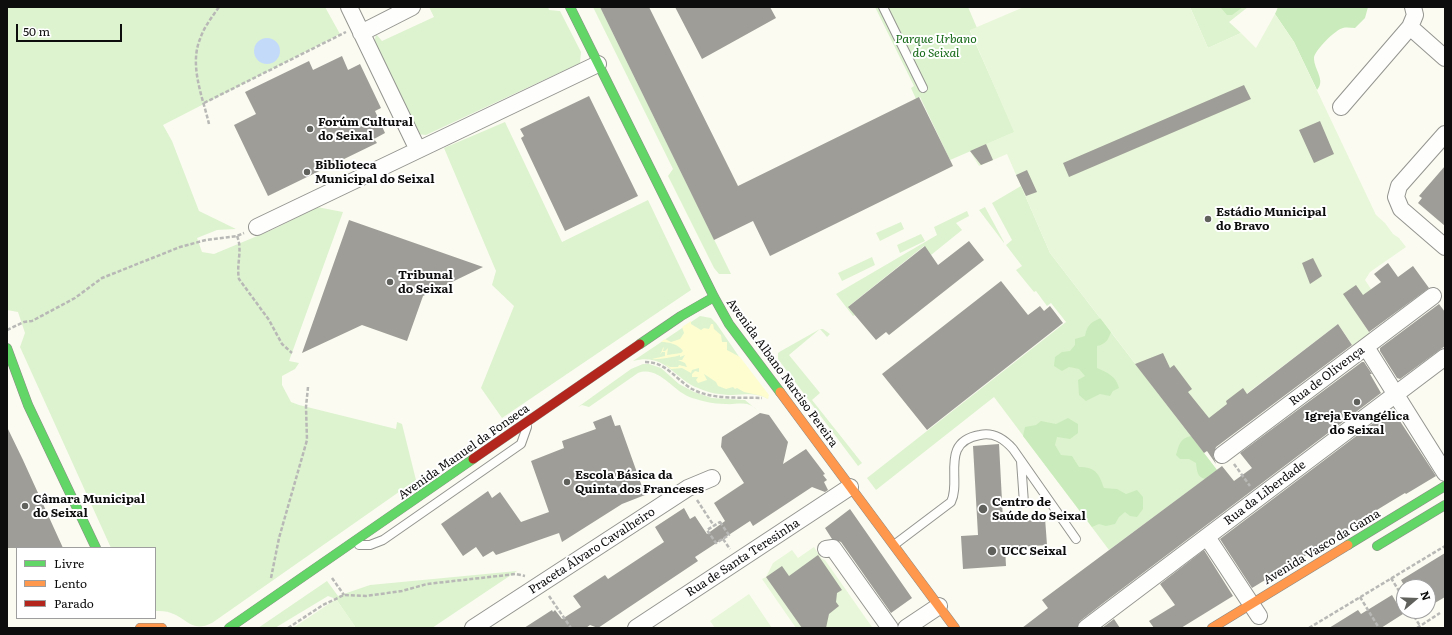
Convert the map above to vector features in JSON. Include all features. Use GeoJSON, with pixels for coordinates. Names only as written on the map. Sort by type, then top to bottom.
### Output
{"type":"FeatureCollection","features":[{"type":"Feature","properties":{"kind":"street"},"geometry":{"type":"LineString","coordinates":[[349,7],[418,150]]}},
{"type":"Feature","properties":{"kind":"street"},"geometry":{"type":"LineString","coordinates":[[360,29],[412,7]]}},
{"type":"Feature","properties":{"kind":"street","name":"Avenida Albano Narciso Pereira"},"geometry":{"type":"LineString","coordinates":[[570,7],[714,297],[729,324],[955,628]]}},
{"type":"Feature","properties":{"kind":"street"},"geometry":{"type":"LineString","coordinates":[[1341,107],[1410,27],[1415,14],[1413,7]]}},
{"type":"Feature","properties":{"kind":"street"},"geometry":{"type":"LineString","coordinates":[[1410,27],[1445,58]]}},
{"type":"Feature","properties":{"kind":"street"},"geometry":{"type":"LineString","coordinates":[[257,227],[598,64]]}},
{"type":"Feature","properties":{"kind":"street"},"geometry":{"type":"LineString","coordinates":[[1445,134],[1399,186],[1396,197],[1401,209],[1445,247]]}},
{"type":"Feature","properties":{"kind":"street","name":"Rua de Olivença"},"geometry":{"type":"LineString","coordinates":[[1224,454],[1433,296]]}},
{"type":"Feature","properties":{"kind":"street","name":"Avenida Manuel da Fonseca"},"geometry":{"type":"LineString","coordinates":[[229,628],[681,316],[714,297]]}},
{"type":"Feature","properties":{"kind":"street"},"geometry":{"type":"LineString","coordinates":[[1366,347],[1445,473]]}},
{"type":"Feature","properties":{"kind":"street"},"geometry":{"type":"LineString","coordinates":[[7,348],[28,405],[96,547]]}},
{"type":"Feature","properties":{"kind":"street","name":"Rua da Liberdade"},"geometry":{"type":"LineString","coordinates":[[1086,628],[1445,357]]}},
{"type":"Feature","properties":{"kind":"street"},"geometry":{"type":"LineString","coordinates":[[7,373],[28,405]]}},
{"type":"Feature","properties":{"kind":"street","name":"Praceta Álvaro Cavalheiro"},"geometry":{"type":"LineString","coordinates":[[474,628],[688,488],[712,478]]}},
{"type":"Feature","properties":{"kind":"street","name":"Avenida Vasco da Gama"},"geometry":{"type":"LineString","coordinates":[[1212,628],[1257,613],[1445,486]]}},
{"type":"Feature","properties":{"kind":"street","name":"Rua de Santa Teresinha"},"geometry":{"type":"LineString","coordinates":[[636,628],[850,487]]}},
{"type":"Feature","properties":{"kind":"street"},"geometry":{"type":"LineString","coordinates":[[1365,552],[1445,505]]}},
{"type":"Feature","properties":{"kind":"street"},"geometry":{"type":"LineString","coordinates":[[1207,537],[1257,613]]}},
{"type":"Feature","properties":{"kind":"street"},"geometry":{"type":"LineString","coordinates":[[826,549],[833,548],[890,628]]}},
{"type":"Feature","properties":{"kind":"street"},"geometry":{"type":"LineString","coordinates":[[906,628],[939,606]]}},
{"type":"Feature","properties":{"kind":"street"},"geometry":{"type":"LineString","coordinates":[[140,628],[156,626],[162,628]]}},
{"type":"Feature","properties":{"kind":"lane"},"geometry":{"type":"LineString","coordinates":[[883,7],[923,88]]}},
{"type":"Feature","properties":{"kind":"lane"},"geometry":{"type":"LineString","coordinates":[[348,546],[370,545],[382,540],[521,444],[529,422]]}},
{"type":"Feature","properties":{"kind":"lane"},"geometry":{"type":"LineString","coordinates":[[893,545],[950,502],[954,491],[953,464],[955,453],[963,443],[970,438],[987,434],[996,435],[1006,441],[1076,539]]}},
{"type":"Feature","properties":{"kind":"lane"},"geometry":{"type":"LineString","coordinates":[[1021,461],[1024,504]]}},
{"type":"Feature","properties":{"kind":"path"},"geometry":{"type":"LineString","coordinates":[[210,124],[197,73],[196,54],[202,34],[219,7]]}},
{"type":"Feature","properties":{"kind":"path"},"geometry":{"type":"LineString","coordinates":[[204,103],[360,29]]}},
{"type":"Feature","properties":{"kind":"path"},"geometry":{"type":"LineString","coordinates":[[7,330],[24,322],[32,321],[75,298],[102,278],[180,247],[237,236],[257,227]]}},
{"type":"Feature","properties":{"kind":"path"},"geometry":{"type":"LineString","coordinates":[[237,236],[240,243],[237,272],[239,279],[269,320],[282,344],[292,353]]}},
{"type":"Feature","properties":{"kind":"path"},"geometry":{"type":"LineString","coordinates":[[638,362],[658,363],[693,389],[705,393],[722,397],[774,399],[782,396]]}},
{"type":"Feature","properties":{"kind":"path"},"geometry":{"type":"LineString","coordinates":[[279,594],[270,581],[279,538],[307,440],[306,407],[308,387]]}},
{"type":"Feature","properties":{"kind":"path"},"geometry":{"type":"LineString","coordinates":[[1224,454],[1259,498]]}},
{"type":"Feature","properties":{"kind":"path"},"geometry":{"type":"LineString","coordinates":[[688,488],[714,526]]}},
{"type":"Feature","properties":{"kind":"path"},"geometry":{"type":"LineString","coordinates":[[720,522],[729,535],[716,543],[708,530],[714,526],[720,522]]}},
{"type":"Feature","properties":{"kind":"path"},"geometry":{"type":"LineString","coordinates":[[1309,628],[1445,546]]}},
{"type":"Feature","properties":{"kind":"path"},"geometry":{"type":"LineString","coordinates":[[288,628],[323,605],[344,596],[366,596],[402,591],[427,584],[516,574],[535,578],[541,584],[571,628]]}},
{"type":"Feature","properties":{"kind":"path"},"geometry":{"type":"LineString","coordinates":[[1391,578],[1396,586]]}},
{"type":"Feature","properties":{"kind":"path"},"geometry":{"type":"LineString","coordinates":[[1360,597],[1379,628]]}},
{"type":"Feature","properties":{"kind":"path"},"geometry":{"type":"LineString","coordinates":[[1417,628],[1440,612]]}},
{"type":"Feature","properties":{"kind":"path"},"geometry":{"type":"LineString","coordinates":[[1416,619],[1420,626]]}},
{"type":"Feature","properties":{"kind":"green space"},"geometry":{"type":"Polygon","coordinates":[[[7,7],[325,7],[340,34],[163,125],[172,141],[199,211],[236,229],[217,230],[197,238],[202,252],[214,254],[274,229],[317,207],[343,212],[289,361],[299,363],[295,369],[282,376],[282,385],[291,402],[299,405],[396,429],[397,422],[402,424],[416,480],[212,623],[205,626],[195,626],[171,613],[156,611],[156,547],[111,547],[20,347],[25,333],[18,312],[7,310],[7,7]]]}},
{"type":"Feature","properties":{"kind":"green space"},"geometry":{"type":"Polygon","coordinates":[[[429,7],[548,7],[549,10],[560,11],[581,52],[580,63],[426,135],[417,134],[374,44],[376,34],[382,41],[434,17],[429,7]]]}},
{"type":"Feature","properties":{"kind":"green space"},"geometry":{"type":"Polygon","coordinates":[[[593,7],[600,7],[731,274],[719,274],[714,268],[668,176],[673,169],[593,7]]]}},
{"type":"Feature","properties":{"kind":"green space","name":"Parque Urbano do Seixal"},"geometry":{"type":"Polygon","coordinates":[[[875,7],[968,7],[977,28],[970,31],[1015,132],[950,160],[920,97],[916,99],[911,88],[914,86],[875,7]]]}},
{"type":"Feature","properties":{"kind":"green space"},"geometry":{"type":"Polygon","coordinates":[[[1190,7],[1248,7],[1229,22],[1241,33],[1208,48],[1190,7]]]}},
{"type":"Feature","properties":{"kind":"green space"},"geometry":{"type":"Polygon","coordinates":[[[505,122],[562,242],[648,200],[691,290],[502,418],[481,388],[514,306],[492,285],[496,271],[444,148],[505,122]]]}},
{"type":"Feature","properties":{"kind":"green space"},"geometry":{"type":"Polygon","coordinates":[[[1021,186],[1050,253],[1217,470],[1109,550],[994,397],[876,490],[867,478],[1066,322],[1051,303],[1047,306],[1036,291],[1034,292],[1016,270],[1022,266],[1006,245],[1012,240],[992,203],[1021,186]]]}},
{"type":"Feature","properties":{"kind":"green space"},"geometry":{"type":"Polygon","coordinates":[[[985,207],[1004,242],[1004,243],[979,210],[985,207]]]}},
{"type":"Feature","properties":{"kind":"green space"},"geometry":{"type":"Polygon","coordinates":[[[967,211],[969,216],[956,223],[962,230],[931,255],[924,246],[849,306],[855,315],[853,316],[836,294],[937,235],[934,227],[967,211]]]}},
{"type":"Feature","properties":{"kind":"green space"},"geometry":{"type":"Polygon","coordinates":[[[901,222],[904,229],[880,241],[876,233],[901,222]]]}},
{"type":"Feature","properties":{"kind":"green space"},"geometry":{"type":"Polygon","coordinates":[[[921,234],[925,241],[900,253],[897,245],[921,234]]]}},
{"type":"Feature","properties":{"kind":"green space"},"geometry":{"type":"Polygon","coordinates":[[[872,257],[875,265],[842,281],[838,273],[872,257]]]}},
{"type":"Feature","properties":{"kind":"green space"},"geometry":{"type":"Polygon","coordinates":[[[700,316],[711,318],[716,323],[768,399],[750,394],[728,395],[702,390],[689,384],[661,363],[644,359],[633,361],[700,316]]]}},
{"type":"Feature","properties":{"kind":"green space"},"geometry":{"type":"Polygon","coordinates":[[[820,329],[823,329],[830,334],[827,337],[820,329]]]}},
{"type":"Feature","properties":{"kind":"green space"},"geometry":{"type":"Polygon","coordinates":[[[820,329],[789,355],[820,393],[812,400],[862,463],[858,466],[778,359],[778,353],[820,329]]]}},
{"type":"Feature","properties":{"kind":"green space"},"geometry":{"type":"Polygon","coordinates":[[[643,364],[649,364],[661,368],[679,384],[694,392],[712,398],[745,400],[757,410],[746,404],[717,403],[692,398],[685,395],[659,376],[646,372],[638,373],[589,407],[582,405],[578,407],[631,369],[643,364]]]}},
{"type":"Feature","properties":{"kind":"green space"},"geometry":{"type":"Polygon","coordinates":[[[517,571],[432,628],[353,628],[355,627],[336,599],[328,596],[275,628],[258,628],[327,581],[338,596],[370,585],[517,571]]]}},
{"type":"Feature","properties":{"kind":"shaded area","name":"Estádio Municipal do Bravo"},"geometry":{"type":"Polygon","coordinates":[[[1024,7],[1190,7],[1208,48],[1241,33],[1256,48],[1275,14],[1294,42],[1376,215],[1406,247],[1370,272],[1365,280],[1375,295],[1355,311],[1370,334],[1353,346],[1338,324],[1191,436],[1050,253],[1007,154],[979,166],[970,151],[1014,132],[970,30],[1024,7]]]}},
{"type":"Feature","properties":{"kind":"shaded area"},"geometry":{"type":"Polygon","coordinates":[[[1211,7],[1243,7],[1232,15],[1227,15],[1221,8],[1211,7]]]}},
{"type":"Feature","properties":{"kind":"shaded area"},"geometry":{"type":"Polygon","coordinates":[[[1278,7],[1368,7],[1365,18],[1355,28],[1340,29],[1318,50],[1314,58],[1320,79],[1317,90],[1294,42],[1275,14],[1278,7]]]}},
{"type":"Feature","properties":{"kind":"shaded area"},"geometry":{"type":"Polygon","coordinates":[[[1101,318],[1111,332],[1103,344],[1097,346],[1097,368],[1108,373],[1114,378],[1119,388],[1113,391],[1110,396],[1100,394],[1086,401],[1079,395],[1078,380],[1085,376],[1079,369],[1069,367],[1062,371],[1054,366],[1055,357],[1062,352],[1070,351],[1075,345],[1075,339],[1085,336],[1090,324],[1101,318]]]}},
{"type":"Feature","properties":{"kind":"shaded area"},"geometry":{"type":"Polygon","coordinates":[[[1068,418],[1078,424],[1078,433],[1070,439],[1057,437],[1055,445],[1061,455],[1072,456],[1079,467],[1089,468],[1096,472],[1104,488],[1117,489],[1126,494],[1137,490],[1143,497],[1143,509],[1137,517],[1130,516],[1125,512],[1119,517],[1115,524],[1106,526],[1099,524],[1092,527],[1023,436],[1025,427],[1036,425],[1041,421],[1056,424],[1068,418]]]}},
{"type":"Feature","properties":{"kind":"shaded area"},"geometry":{"type":"Polygon","coordinates":[[[1191,436],[1217,470],[1205,479],[1199,475],[1196,463],[1189,459],[1180,459],[1176,455],[1182,440],[1191,436]]]}},
{"type":"Feature","properties":{"kind":"shaded area"},"geometry":{"type":"Polygon","coordinates":[[[814,547],[822,559],[825,560],[872,627],[796,628],[762,579],[766,577],[773,563],[792,550],[798,558],[814,547]]]}},
{"type":"Feature","properties":{"kind":"shaded area"},"geometry":{"type":"Polygon","coordinates":[[[749,594],[772,628],[715,628],[710,621],[749,594]]]}},
{"type":"Feature","properties":{"kind":"shaded area"},"geometry":{"type":"Polygon","coordinates":[[[336,599],[355,626],[353,628],[293,628],[336,599]]]}},
{"type":"Feature","properties":{"kind":"sand"},"geometry":{"type":"Polygon","coordinates":[[[691,321],[691,324],[701,330],[704,328],[709,329],[711,324],[713,324],[714,329],[721,335],[722,342],[727,342],[727,350],[740,357],[769,395],[768,399],[744,392],[737,388],[735,389],[733,387],[726,389],[718,386],[716,382],[704,374],[707,380],[698,383],[696,380],[698,377],[692,377],[692,374],[695,371],[699,372],[699,368],[692,370],[691,373],[682,368],[671,369],[665,364],[670,367],[678,367],[679,365],[687,367],[685,363],[678,360],[682,360],[685,355],[680,357],[680,355],[652,359],[665,356],[665,352],[662,352],[660,355],[664,347],[663,351],[668,348],[667,355],[681,353],[683,351],[676,345],[661,342],[665,339],[671,342],[680,339],[684,333],[682,327],[691,321]]]}},
{"type":"Feature","properties":{"kind":"water"},"geometry":{"type":"Polygon","coordinates":[[[267,38],[276,42],[280,51],[276,60],[267,64],[258,60],[254,51],[258,42],[267,38]]]}},
{"type":"Feature","properties":{"kind":"building"},"geometry":{"type":"Polygon","coordinates":[[[600,7],[649,7],[738,186],[919,97],[953,166],[770,256],[753,221],[714,240],[600,7]]]}},
{"type":"Feature","properties":{"kind":"building"},"geometry":{"type":"Polygon","coordinates":[[[675,7],[770,7],[776,18],[702,59],[675,7]]]}},
{"type":"Feature","properties":{"kind":"building","name":"Forúm Cultural do Seixal"},"geometry":{"type":"Polygon","coordinates":[[[342,56],[348,70],[360,64],[381,108],[375,111],[385,133],[374,139],[377,143],[268,196],[234,125],[256,114],[245,92],[309,61],[313,70],[342,56]]]}},
{"type":"Feature","properties":{"kind":"building"},"geometry":{"type":"Polygon","coordinates":[[[1244,85],[1251,99],[1069,177],[1063,163],[1244,85]]]}},
{"type":"Feature","properties":{"kind":"building"},"geometry":{"type":"Polygon","coordinates":[[[589,96],[638,196],[565,231],[521,138],[524,136],[520,129],[589,96]]]}},
{"type":"Feature","properties":{"kind":"building"},"geometry":{"type":"Polygon","coordinates":[[[1320,121],[1334,154],[1314,163],[1299,130],[1320,121]]]}},
{"type":"Feature","properties":{"kind":"building"},"geometry":{"type":"Polygon","coordinates":[[[986,144],[993,160],[981,165],[970,151],[986,144]]]}},
{"type":"Feature","properties":{"kind":"building"},"geometry":{"type":"Polygon","coordinates":[[[1445,166],[1445,226],[1418,203],[1422,198],[1419,196],[1445,166]]]}},
{"type":"Feature","properties":{"kind":"building"},"geometry":{"type":"Polygon","coordinates":[[[1027,170],[1037,192],[1026,196],[1016,175],[1027,170]]]}},
{"type":"Feature","properties":{"kind":"building","name":"Tribunal do Seixal"},"geometry":{"type":"Polygon","coordinates":[[[349,220],[483,267],[423,296],[407,341],[362,325],[302,353],[349,220]]]}},
{"type":"Feature","properties":{"kind":"building"},"geometry":{"type":"Polygon","coordinates":[[[969,241],[984,260],[889,335],[886,332],[876,340],[848,307],[925,246],[938,265],[969,241]]]}},
{"type":"Feature","properties":{"kind":"building"},"geometry":{"type":"Polygon","coordinates":[[[1313,258],[1322,276],[1310,284],[1302,263],[1313,258]]]}},
{"type":"Feature","properties":{"kind":"building"},"geometry":{"type":"Polygon","coordinates":[[[1388,263],[1398,277],[1413,266],[1429,288],[1369,332],[1343,294],[1356,285],[1363,295],[1381,282],[1374,274],[1388,263]]]}},
{"type":"Feature","properties":{"kind":"building"},"geometry":{"type":"Polygon","coordinates":[[[1001,281],[1028,315],[1040,306],[1044,311],[1050,306],[1063,323],[927,430],[882,374],[1001,281]]]}},
{"type":"Feature","properties":{"kind":"building"},"geometry":{"type":"Polygon","coordinates":[[[1439,304],[1445,312],[1445,346],[1400,379],[1397,378],[1380,351],[1380,348],[1439,304]]]}},
{"type":"Feature","properties":{"kind":"building"},"geometry":{"type":"Polygon","coordinates":[[[1338,324],[1352,345],[1216,447],[1213,456],[1216,464],[1207,451],[1204,453],[1135,364],[1163,353],[1170,368],[1174,365],[1192,389],[1188,392],[1209,418],[1227,404],[1226,401],[1243,388],[1247,394],[1338,324]]]}},
{"type":"Feature","properties":{"kind":"building"},"geometry":{"type":"Polygon","coordinates":[[[1364,362],[1372,374],[1370,374],[1381,393],[1080,621],[1077,628],[1022,628],[1048,608],[1042,600],[1222,466],[1234,481],[1252,468],[1240,453],[1364,362]]]}},
{"type":"Feature","properties":{"kind":"building"},"geometry":{"type":"Polygon","coordinates":[[[1392,409],[1436,476],[1390,502],[1372,513],[1374,514],[1252,588],[1220,539],[1392,409]]]}},
{"type":"Feature","properties":{"kind":"building"},"geometry":{"type":"Polygon","coordinates":[[[760,413],[769,415],[788,442],[783,464],[806,449],[825,474],[823,475],[827,480],[824,482],[828,490],[825,492],[812,487],[753,526],[750,521],[695,557],[698,561],[598,628],[590,625],[586,628],[524,628],[552,610],[553,612],[555,610],[562,619],[581,607],[573,596],[605,575],[608,579],[664,542],[655,527],[684,508],[690,519],[695,516],[707,534],[725,521],[714,503],[744,483],[721,447],[722,437],[760,413]]]}},
{"type":"Feature","properties":{"kind":"building"},"geometry":{"type":"Polygon","coordinates":[[[611,415],[615,426],[620,425],[645,495],[622,504],[562,542],[559,533],[496,555],[493,551],[483,557],[476,547],[463,556],[441,524],[488,491],[492,498],[500,492],[521,522],[549,512],[531,461],[564,448],[562,441],[596,429],[593,422],[611,415]]]}},
{"type":"Feature","properties":{"kind":"building","name":"Câmara Municipal do Seixal"},"geometry":{"type":"Polygon","coordinates":[[[7,427],[63,547],[7,548],[7,427]]]}},
{"type":"Feature","properties":{"kind":"building"},"geometry":{"type":"Polygon","coordinates":[[[999,444],[1003,520],[1045,518],[1047,545],[1005,548],[1006,566],[963,569],[961,536],[978,535],[973,446],[999,444]]]}},
{"type":"Feature","properties":{"kind":"building"},"geometry":{"type":"Polygon","coordinates":[[[850,509],[912,598],[891,613],[841,542],[832,539],[825,528],[850,509]]]}},
{"type":"Feature","properties":{"kind":"building"},"geometry":{"type":"Polygon","coordinates":[[[1204,550],[1233,596],[1181,628],[1154,628],[1149,621],[1175,605],[1160,584],[1204,550]]]}},
{"type":"Feature","properties":{"kind":"building"},"geometry":{"type":"Polygon","coordinates":[[[1445,553],[1445,597],[1436,602],[1436,579],[1403,579],[1445,553]]]}},
{"type":"Feature","properties":{"kind":"building"},"geometry":{"type":"Polygon","coordinates":[[[818,555],[842,590],[837,593],[836,602],[839,606],[829,614],[826,628],[802,628],[766,577],[782,566],[789,576],[818,555]]]}},
{"type":"Feature","properties":{"kind":"building"},"geometry":{"type":"Polygon","coordinates":[[[1392,595],[1396,602],[1396,618],[1381,628],[1329,628],[1358,610],[1361,614],[1392,595]]]}},
{"type":"Feature","properties":{"kind":"building"},"geometry":{"type":"Polygon","coordinates":[[[1114,619],[1120,628],[1102,628],[1114,619]]]}},
{"type":"Feature","properties":{"kind":"traffic: fast"},"geometry":{"type":"LineString","coordinates":[[570,7],[714,297],[729,324],[780,392]]}},
{"type":"Feature","properties":{"kind":"traffic: fast"},"geometry":{"type":"LineString","coordinates":[[640,344],[681,316],[714,297]]}},
{"type":"Feature","properties":{"kind":"traffic: fast"},"geometry":{"type":"LineString","coordinates":[[7,348],[28,405],[96,547]]}},
{"type":"Feature","properties":{"kind":"traffic: fast"},"geometry":{"type":"LineString","coordinates":[[229,628],[473,459]]}},
{"type":"Feature","properties":{"kind":"traffic: fast"},"geometry":{"type":"LineString","coordinates":[[1348,545],[1445,486]]}},
{"type":"Feature","properties":{"kind":"traffic: fast"},"geometry":{"type":"LineString","coordinates":[[1377,546],[1445,505]]}},
{"type":"Feature","properties":{"kind":"traffic: slow"},"geometry":{"type":"LineString","coordinates":[[780,392],[955,628]]}},
{"type":"Feature","properties":{"kind":"traffic: slow"},"geometry":{"type":"LineString","coordinates":[[1212,628],[1348,545]]}},
{"type":"Feature","properties":{"kind":"traffic: slow"},"geometry":{"type":"LineString","coordinates":[[140,628],[162,628]]}},
{"type":"Feature","properties":{"kind":"traffic: jam"},"geometry":{"type":"LineString","coordinates":[[473,459],[640,344]]}},
{"type":"Feature","properties":{"kind":"place","name":"Forúm Cultural do Seixal"},"geometry":{"type":"Point","coordinates":[310,129]}},
{"type":"Feature","properties":{"kind":"place","name":"Biblioteca Municipal do Seixal"},"geometry":{"type":"Point","coordinates":[307,172]}},
{"type":"Feature","properties":{"kind":"place","name":"Estádio Municipal do Bravo"},"geometry":{"type":"Point","coordinates":[1208,219]}},
{"type":"Feature","properties":{"kind":"place","name":"Tribunal do Seixal"},"geometry":{"type":"Point","coordinates":[390,282]}},
{"type":"Feature","properties":{"kind":"place","name":"Igreja Evangélica do Seixal"},"geometry":{"type":"Point","coordinates":[1357,402]}},
{"type":"Feature","properties":{"kind":"place","name":"Escola Básica da Quinta dos Franceses"},"geometry":{"type":"Point","coordinates":[567,482]}},
{"type":"Feature","properties":{"kind":"place","name":"Câmara Municipal do Seixal"},"geometry":{"type":"Point","coordinates":[25,506]}},
{"type":"Feature","properties":{"kind":"place","name":"Centro de Saúde do Seixal"},"geometry":{"type":"Point","coordinates":[983,509]}},
{"type":"Feature","properties":{"kind":"place","name":"UCC Seixal"},"geometry":{"type":"Point","coordinates":[992,551]}}]}
